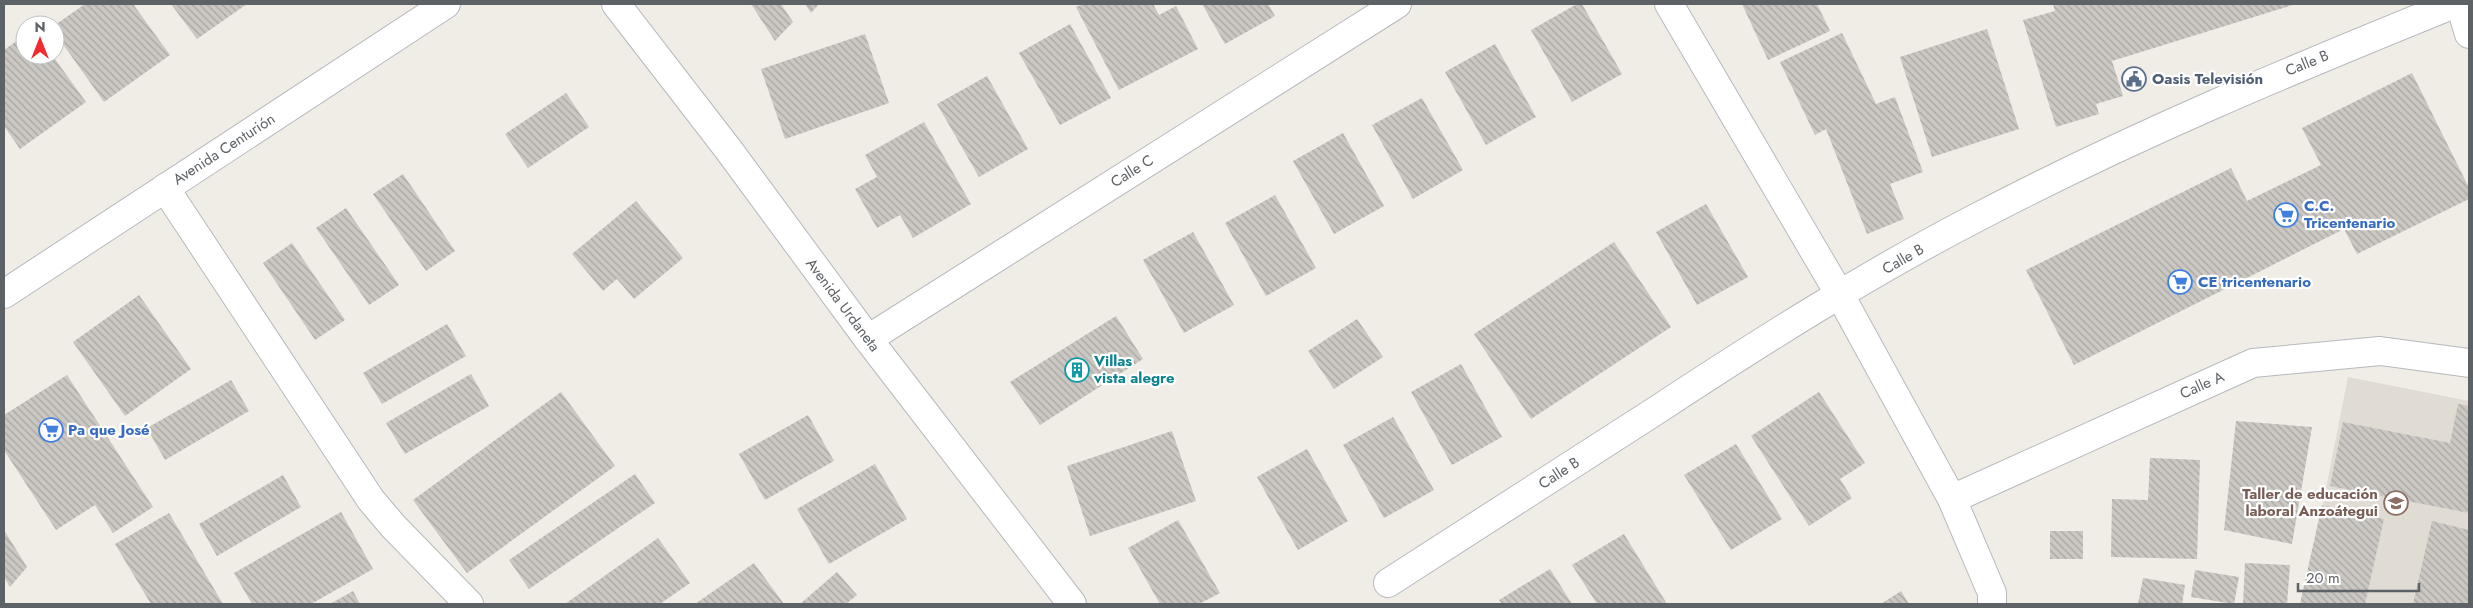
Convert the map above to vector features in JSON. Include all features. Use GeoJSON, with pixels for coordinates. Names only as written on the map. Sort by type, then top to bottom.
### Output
{"type":"FeatureCollection","features":[{"type":"Feature","properties":{"kind":"street","name":"Avenida Centurión"},"geometry":{"type":"LineString","coordinates":[[4,294],[446,4]]}},
{"type":"Feature","properties":{"kind":"street","name":"Avenida Urdaneta"},"geometry":{"type":"LineString","coordinates":[[616,4],[728,149],[868,339],[1072,604]]}},
{"type":"Feature","properties":{"kind":"street","name":"Calle C"},"geometry":{"type":"LineString","coordinates":[[868,339],[1397,4]]}},
{"type":"Feature","properties":{"kind":"street"},"geometry":{"type":"LineString","coordinates":[[1669,4],[1840,295],[1952,499],[1992,593],[1992,604]]}},
{"type":"Feature","properties":{"kind":"street","name":"Calle B"},"geometry":{"type":"LineString","coordinates":[[1388,583],[1708,377],[1840,295],[1972,220],[2096,157],[2281,74],[2454,4]]}},
{"type":"Feature","properties":{"kind":"street"},"geometry":{"type":"LineString","coordinates":[[2460,4],[2469,34]]}},
{"type":"Feature","properties":{"kind":"street"},"geometry":{"type":"LineString","coordinates":[[165,188],[371,500],[454,600]]}},
{"type":"Feature","properties":{"kind":"street","name":"Calle A"},"geometry":{"type":"LineString","coordinates":[[1952,499],[2253,363],[2380,351],[2469,363]]}},
{"type":"Feature","properties":{"kind":"shaded area","name":"Taller de educación laboral Anzoátegui"},"geometry":{"type":"Polygon","coordinates":[[[2348,377],[2469,401],[2469,604],[2303,604],[2348,377]]]}},
{"type":"Feature","properties":{"kind":"building"},"geometry":{"type":"Polygon","coordinates":[[[85,4],[133,4],[170,55],[104,102],[65,47],[65,18],[85,4]]]}},
{"type":"Feature","properties":{"kind":"building"},"geometry":{"type":"Polygon","coordinates":[[[171,4],[247,4],[197,39],[171,4]]]}},
{"type":"Feature","properties":{"kind":"building"},"geometry":{"type":"Polygon","coordinates":[[[751,4],[781,4],[793,22],[775,41],[751,4]]]}},
{"type":"Feature","properties":{"kind":"building"},"geometry":{"type":"Polygon","coordinates":[[[805,4],[819,4],[811,13],[805,4]]]}},
{"type":"Feature","properties":{"kind":"building"},"geometry":{"type":"Polygon","coordinates":[[[1084,4],[1153,4],[1159,15],[1176,6],[1198,49],[1119,90],[1076,7],[1084,4]]]}},
{"type":"Feature","properties":{"kind":"building"},"geometry":{"type":"Polygon","coordinates":[[[1202,4],[1268,4],[1275,16],[1225,44],[1202,4]]]}},
{"type":"Feature","properties":{"kind":"building"},"geometry":{"type":"Polygon","coordinates":[[[1577,4],[1582,4],[1622,74],[1572,102],[1531,30],[1577,4]]]}},
{"type":"Feature","properties":{"kind":"building"},"geometry":{"type":"Polygon","coordinates":[[[1742,4],[1817,4],[1830,31],[1768,60],[1742,4]]]}},
{"type":"Feature","properties":{"kind":"building"},"geometry":{"type":"Polygon","coordinates":[[[2053,4],[2296,4],[2112,61],[2123,96],[2096,104],[2099,114],[2056,127],[2023,20],[2055,11],[2053,4]]]}},
{"type":"Feature","properties":{"kind":"building"},"geometry":{"type":"Polygon","coordinates":[[[1070,24],[1111,98],[1060,125],[1019,53],[1070,24]]]}},
{"type":"Feature","properties":{"kind":"building"},"geometry":{"type":"Polygon","coordinates":[[[1987,29],[2019,129],[1932,157],[1900,57],[1987,29]]]}},
{"type":"Feature","properties":{"kind":"building"},"geometry":{"type":"Polygon","coordinates":[[[1842,33],[1876,104],[1895,97],[1923,172],[1890,184],[1904,219],[1867,234],[1826,129],[1815,135],[1780,62],[1842,33]]]}},
{"type":"Feature","properties":{"kind":"building"},"geometry":{"type":"Polygon","coordinates":[[[865,34],[889,103],[785,139],[761,69],[865,34]]]}},
{"type":"Feature","properties":{"kind":"building"},"geometry":{"type":"Polygon","coordinates":[[[15,42],[15,65],[59,65],[86,102],[20,149],[4,126],[4,50],[15,42]]]}},
{"type":"Feature","properties":{"kind":"building"},"geometry":{"type":"Polygon","coordinates":[[[1495,44],[1536,117],[1486,145],[1445,72],[1495,44]]]}},
{"type":"Feature","properties":{"kind":"building","name":"C.C. Tricentenario"},"geometry":{"type":"Polygon","coordinates":[[[2412,73],[2469,188],[2469,199],[2357,254],[2344,229],[2074,365],[2026,270],[2231,168],[2247,201],[2321,165],[2302,128],[2412,73]]]}},
{"type":"Feature","properties":{"kind":"building"},"geometry":{"type":"Polygon","coordinates":[[[987,76],[1028,149],[979,177],[937,104],[987,76]]]}},
{"type":"Feature","properties":{"kind":"building"},"geometry":{"type":"Polygon","coordinates":[[[566,93],[589,127],[528,168],[505,134],[566,93]]]}},
{"type":"Feature","properties":{"kind":"building"},"geometry":{"type":"Polygon","coordinates":[[[1422,98],[1463,170],[1413,199],[1372,125],[1422,98]]]}},
{"type":"Feature","properties":{"kind":"building"},"geometry":{"type":"Polygon","coordinates":[[[924,122],[971,204],[913,238],[900,215],[877,228],[855,189],[877,177],[865,155],[924,122]]]}},
{"type":"Feature","properties":{"kind":"building"},"geometry":{"type":"Polygon","coordinates":[[[1343,133],[1384,206],[1334,234],[1293,161],[1343,133]]]}},
{"type":"Feature","properties":{"kind":"building"},"geometry":{"type":"Polygon","coordinates":[[[403,174],[455,251],[426,271],[373,194],[403,174]]]}},
{"type":"Feature","properties":{"kind":"building"},"geometry":{"type":"Polygon","coordinates":[[[1275,195],[1316,268],[1266,296],[1225,223],[1275,195]]]}},
{"type":"Feature","properties":{"kind":"building"},"geometry":{"type":"Polygon","coordinates":[[[636,201],[683,258],[634,299],[617,279],[603,291],[572,254],[636,201]]]}},
{"type":"Feature","properties":{"kind":"building"},"geometry":{"type":"Polygon","coordinates":[[[1706,204],[1748,277],[1697,305],[1656,232],[1706,204]]]}},
{"type":"Feature","properties":{"kind":"building"},"geometry":{"type":"Polygon","coordinates":[[[346,208],[399,285],[369,305],[316,228],[346,208]]]}},
{"type":"Feature","properties":{"kind":"building"},"geometry":{"type":"Polygon","coordinates":[[[1193,232],[1234,305],[1184,333],[1143,260],[1193,232]]]}},
{"type":"Feature","properties":{"kind":"building"},"geometry":{"type":"Polygon","coordinates":[[[1614,242],[1671,327],[1531,419],[1474,334],[1614,242]]]}},
{"type":"Feature","properties":{"kind":"building"},"geometry":{"type":"Polygon","coordinates":[[[292,243],[345,320],[315,340],[263,263],[292,243]]]}},
{"type":"Feature","properties":{"kind":"building"},"geometry":{"type":"Polygon","coordinates":[[[139,295],[191,369],[125,416],[73,342],[139,295]]]}},
{"type":"Feature","properties":{"kind":"building","name":"Villas vista alegre"},"geometry":{"type":"Polygon","coordinates":[[[1116,316],[1143,359],[1040,425],[1010,382],[1116,316]]]}},
{"type":"Feature","properties":{"kind":"building"},"geometry":{"type":"Polygon","coordinates":[[[1357,319],[1383,357],[1334,389],[1308,351],[1357,319]]]}},
{"type":"Feature","properties":{"kind":"building"},"geometry":{"type":"Polygon","coordinates":[[[447,324],[466,356],[382,404],[363,373],[447,324]]]}},
{"type":"Feature","properties":{"kind":"building"},"geometry":{"type":"Polygon","coordinates":[[[1461,364],[1502,437],[1452,465],[1411,392],[1461,364]]]}},
{"type":"Feature","properties":{"kind":"building"},"geometry":{"type":"Polygon","coordinates":[[[471,374],[489,406],[405,454],[386,423],[471,374]]]}},
{"type":"Feature","properties":{"kind":"building"},"geometry":{"type":"Polygon","coordinates":[[[67,375],[153,507],[113,533],[95,505],[56,530],[4,450],[4,415],[67,375]]]}},
{"type":"Feature","properties":{"kind":"building"},"geometry":{"type":"Polygon","coordinates":[[[231,380],[249,411],[165,460],[147,428],[231,380]]]}},
{"type":"Feature","properties":{"kind":"building"},"geometry":{"type":"Polygon","coordinates":[[[561,392],[615,466],[467,573],[413,500],[561,392]]]}},
{"type":"Feature","properties":{"kind":"building"},"geometry":{"type":"Polygon","coordinates":[[[1819,392],[1865,463],[1840,479],[1852,498],[1809,526],[1751,436],[1819,392]]]}},
{"type":"Feature","properties":{"kind":"building"},"geometry":{"type":"Polygon","coordinates":[[[2458,404],[2469,406],[2469,513],[2330,486],[2343,422],[2450,443],[2458,404]]]}},
{"type":"Feature","properties":{"kind":"building"},"geometry":{"type":"Polygon","coordinates":[[[808,415],[834,461],[765,500],[739,454],[808,415]]]}},
{"type":"Feature","properties":{"kind":"building"},"geometry":{"type":"Polygon","coordinates":[[[1393,417],[1434,490],[1384,518],[1343,445],[1393,417]]]}},
{"type":"Feature","properties":{"kind":"building"},"geometry":{"type":"Polygon","coordinates":[[[2236,421],[2312,427],[2292,544],[2224,530],[2236,421]]]}},
{"type":"Feature","properties":{"kind":"building"},"geometry":{"type":"Polygon","coordinates":[[[1172,431],[1196,501],[1090,536],[1067,466],[1172,431]]]}},
{"type":"Feature","properties":{"kind":"building"},"geometry":{"type":"Polygon","coordinates":[[[1736,444],[1782,519],[1731,550],[1684,475],[1736,444]]]}},
{"type":"Feature","properties":{"kind":"building"},"geometry":{"type":"Polygon","coordinates":[[[1307,449],[1348,521],[1298,550],[1257,477],[1307,449]]]}},
{"type":"Feature","properties":{"kind":"building"},"geometry":{"type":"Polygon","coordinates":[[[2150,458],[2200,460],[2197,559],[2111,557],[2112,499],[2148,500],[2150,458]]]}},
{"type":"Feature","properties":{"kind":"building"},"geometry":{"type":"Polygon","coordinates":[[[875,464],[907,519],[829,564],[797,509],[875,464]]]}},
{"type":"Feature","properties":{"kind":"building"},"geometry":{"type":"Polygon","coordinates":[[[635,474],[655,503],[529,589],[509,560],[635,474]]]}},
{"type":"Feature","properties":{"kind":"building"},"geometry":{"type":"Polygon","coordinates":[[[283,475],[301,507],[217,556],[199,524],[283,475]]]}},
{"type":"Feature","properties":{"kind":"building"},"geometry":{"type":"Polygon","coordinates":[[[2322,505],[2384,519],[2365,604],[2300,604],[2322,505]]]}},
{"type":"Feature","properties":{"kind":"building"},"geometry":{"type":"Polygon","coordinates":[[[341,512],[373,569],[311,604],[252,604],[234,573],[341,512]]]}},
{"type":"Feature","properties":{"kind":"building"},"geometry":{"type":"Polygon","coordinates":[[[169,513],[223,604],[151,604],[115,544],[169,513]]]}},
{"type":"Feature","properties":{"kind":"building"},"geometry":{"type":"Polygon","coordinates":[[[1178,520],[1220,593],[1199,604],[1160,604],[1128,548],[1178,520]]]}},
{"type":"Feature","properties":{"kind":"building"},"geometry":{"type":"Polygon","coordinates":[[[2432,521],[2469,530],[2469,604],[2413,604],[2432,521]]]}},
{"type":"Feature","properties":{"kind":"building"},"geometry":{"type":"Polygon","coordinates":[[[4,530],[27,567],[10,587],[4,577],[4,530]]]}},
{"type":"Feature","properties":{"kind":"building"},"geometry":{"type":"Polygon","coordinates":[[[2050,531],[2083,531],[2083,559],[2050,559],[2050,531]]]}},
{"type":"Feature","properties":{"kind":"building"},"geometry":{"type":"Polygon","coordinates":[[[1624,534],[1667,604],[1597,604],[1572,565],[1624,534]]]}},
{"type":"Feature","properties":{"kind":"building"},"geometry":{"type":"Polygon","coordinates":[[[658,538],[690,583],[660,604],[565,604],[658,538]]]}},
{"type":"Feature","properties":{"kind":"building"},"geometry":{"type":"Polygon","coordinates":[[[754,563],[784,604],[695,604],[754,563]]]}},
{"type":"Feature","properties":{"kind":"building"},"geometry":{"type":"Polygon","coordinates":[[[2245,563],[2290,565],[2287,604],[2243,604],[2245,563]]]}},
{"type":"Feature","properties":{"kind":"building"},"geometry":{"type":"Polygon","coordinates":[[[1550,569],[1572,604],[1502,604],[1499,600],[1550,569]]]}},
{"type":"Feature","properties":{"kind":"building"},"geometry":{"type":"Polygon","coordinates":[[[2195,570],[2239,577],[2234,604],[2191,597],[2195,570]]]}},
{"type":"Feature","properties":{"kind":"building"},"geometry":{"type":"Polygon","coordinates":[[[837,572],[857,595],[846,604],[800,604],[837,572]]]}},
{"type":"Feature","properties":{"kind":"building"},"geometry":{"type":"Polygon","coordinates":[[[2143,578],[2185,585],[2182,604],[2138,604],[2143,578]]]}},
{"type":"Feature","properties":{"kind":"building"},"geometry":{"type":"Polygon","coordinates":[[[353,591],[360,604],[330,604],[353,591]]]}},
{"type":"Feature","properties":{"kind":"building"},"geometry":{"type":"Polygon","coordinates":[[[1901,591],[1909,604],[1881,604],[1901,591]]]}},
{"type":"Feature","properties":{"kind":"place","name":"Oasis Televisión"},"geometry":{"type":"Point","coordinates":[2134,79]}},
{"type":"Feature","properties":{"kind":"place","name":"C.C. Tricentenario"},"geometry":{"type":"Point","coordinates":[2286,215]}},
{"type":"Feature","properties":{"kind":"place","name":"CE tricentenario"},"geometry":{"type":"Point","coordinates":[2180,282]}},
{"type":"Feature","properties":{"kind":"place","name":"Villas vista alegre"},"geometry":{"type":"Point","coordinates":[1077,370]}},
{"type":"Feature","properties":{"kind":"place","name":"Pa que José"},"geometry":{"type":"Point","coordinates":[51,430]}},
{"type":"Feature","properties":{"kind":"place","name":"Taller de educación laboral Anzoátegui"},"geometry":{"type":"Point","coordinates":[2396,503]}}]}
